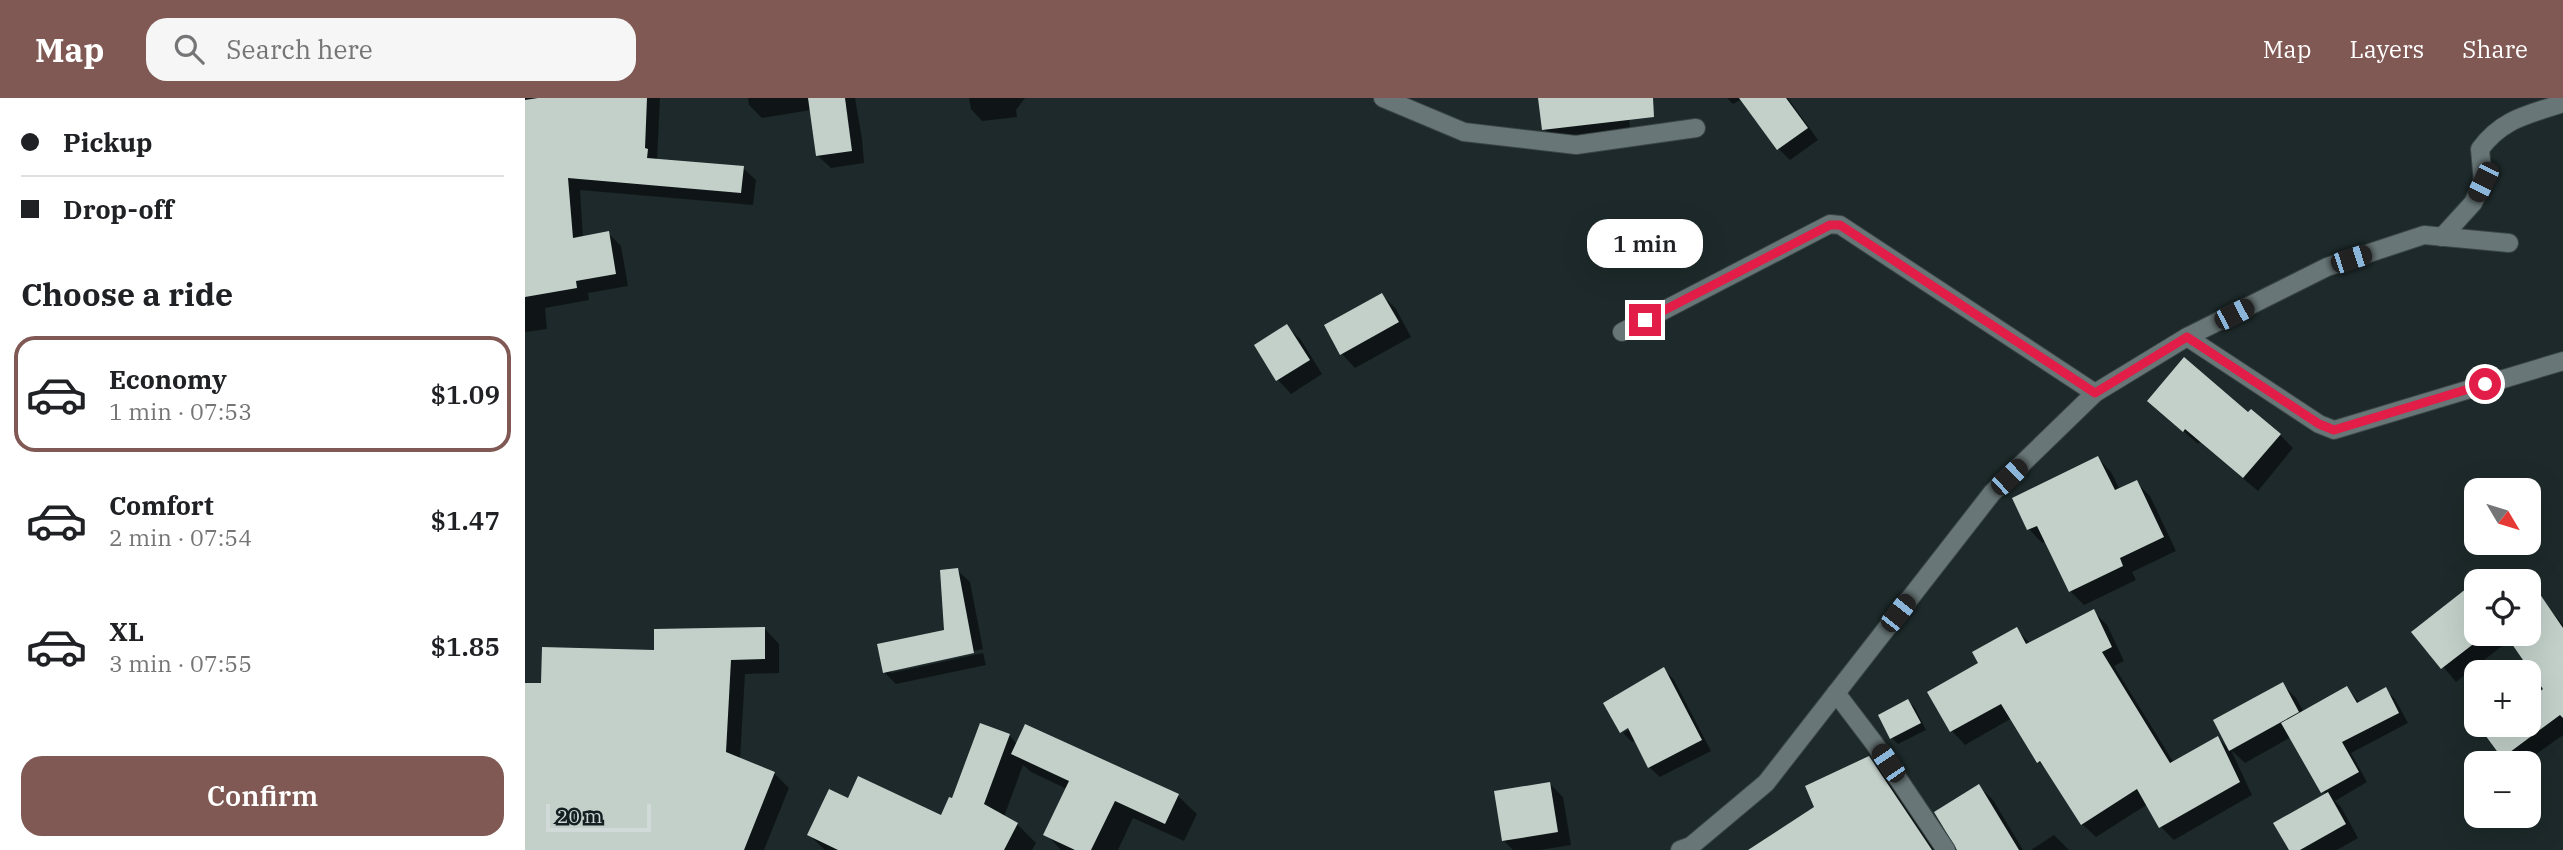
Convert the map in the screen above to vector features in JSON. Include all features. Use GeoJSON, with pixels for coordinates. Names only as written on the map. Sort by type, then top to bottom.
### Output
{"type":"FeatureCollection","features":[{"type":"Feature","properties":{"kind":"street"},"geometry":{"type":"LineString","coordinates":[[1383,98],[1464,132],[1576,145],[1696,128]]}},
{"type":"Feature","properties":{"kind":"street"},"geometry":{"type":"LineString","coordinates":[[2442,237],[2473,202],[2483,182],[2480,149],[2492,132],[2508,122],[2563,103]]}},
{"type":"Feature","properties":{"kind":"street"},"geometry":{"type":"LineString","coordinates":[[1622,332],[1830,225],[1840,225],[2095,393]]}},
{"type":"Feature","properties":{"kind":"street"},"geometry":{"type":"LineString","coordinates":[[1680,850],[1691,846],[1766,783],[1992,493],[2095,393],[2187,337],[2327,267],[2424,235],[2509,243]]}},
{"type":"Feature","properties":{"kind":"street"},"geometry":{"type":"LineString","coordinates":[[2187,337],[2319,424],[2334,430],[2563,361]]}},
{"type":"Feature","properties":{"kind":"street"},"geometry":{"type":"LineString","coordinates":[[1836,693],[1874,743],[1946,850]]}},
{"type":"Feature","properties":{"kind":"building"},"geometry":{"type":"Polygon","coordinates":[[[647,98],[647,158],[744,166],[741,193],[568,178],[573,238],[609,231],[616,274],[576,281],[577,288],[525,297],[525,100],[647,98]]]}},
{"type":"Feature","properties":{"kind":"building"},"geometry":{"type":"Polygon","coordinates":[[[808,98],[845,98],[852,151],[816,156],[808,98]]]}},
{"type":"Feature","properties":{"kind":"building"},"geometry":{"type":"Polygon","coordinates":[[[1538,98],[1653,98],[1654,117],[1542,130],[1538,98]]]}},
{"type":"Feature","properties":{"kind":"building"},"geometry":{"type":"Polygon","coordinates":[[[1739,98],[1786,98],[1808,128],[1777,150],[1739,98]]]}},
{"type":"Feature","properties":{"kind":"building"},"geometry":{"type":"Polygon","coordinates":[[[1382,293],[1399,322],[1340,355],[1324,325],[1382,293]]]}},
{"type":"Feature","properties":{"kind":"building"},"geometry":{"type":"Polygon","coordinates":[[[1287,324],[1310,360],[1276,381],[1254,345],[1287,324]]]}},
{"type":"Feature","properties":{"kind":"building"},"geometry":{"type":"Polygon","coordinates":[[[2184,357],[2248,412],[2251,409],[2281,434],[2243,478],[2147,401],[2184,357]]]}},
{"type":"Feature","properties":{"kind":"building"},"geometry":{"type":"Polygon","coordinates":[[[2098,456],[2115,490],[2137,480],[2164,537],[2120,558],[2123,566],[2069,592],[2037,526],[2027,530],[2012,498],[2098,456]]]}},
{"type":"Feature","properties":{"kind":"building"},"geometry":{"type":"Polygon","coordinates":[[[958,568],[974,653],[883,673],[877,644],[944,630],[940,570],[958,568]]]}},
{"type":"Feature","properties":{"kind":"building"},"geometry":{"type":"Polygon","coordinates":[[[2464,590],[2464,646],[2471,646],[2441,669],[2411,632],[2464,590]]]}},
{"type":"Feature","properties":{"kind":"building"},"geometry":{"type":"Polygon","coordinates":[[[2541,596],[2563,628],[2563,718],[2560,715],[2541,729],[2541,660],[2523,660],[2513,646],[2541,646],[2541,596]]]}},
{"type":"Feature","properties":{"kind":"building"},"geometry":{"type":"Polygon","coordinates":[[[2094,609],[2112,647],[2102,652],[2170,763],[2218,736],[2240,782],[2159,828],[2137,789],[2081,825],[2040,761],[2037,763],[2001,704],[1950,732],[1927,692],[1978,663],[1972,652],[2017,627],[2026,644],[2094,609]]]}},
{"type":"Feature","properties":{"kind":"building"},"geometry":{"type":"Polygon","coordinates":[[[765,627],[765,659],[731,660],[726,752],[775,772],[744,850],[525,850],[525,683],[541,683],[542,647],[654,650],[654,629],[765,627]]]}},
{"type":"Feature","properties":{"kind":"building"},"geometry":{"type":"Polygon","coordinates":[[[1664,667],[1702,740],[1648,768],[1628,728],[1620,733],[1603,703],[1664,667]]]}},
{"type":"Feature","properties":{"kind":"building"},"geometry":{"type":"Polygon","coordinates":[[[2283,682],[2299,712],[2229,751],[2213,720],[2283,682]]]}},
{"type":"Feature","properties":{"kind":"building"},"geometry":{"type":"Polygon","coordinates":[[[2347,686],[2357,703],[2386,687],[2399,713],[2342,742],[2359,772],[2321,793],[2281,723],[2347,686]]]}},
{"type":"Feature","properties":{"kind":"building"},"geometry":{"type":"Polygon","coordinates":[[[1908,699],[1921,723],[1890,739],[1878,715],[1908,699]]]}},
{"type":"Feature","properties":{"kind":"building"},"geometry":{"type":"Polygon","coordinates":[[[980,723],[1010,734],[984,804],[1018,823],[1004,850],[838,850],[807,835],[829,789],[848,798],[858,776],[941,815],[949,797],[952,798],[980,723]]]}},
{"type":"Feature","properties":{"kind":"building"},"geometry":{"type":"Polygon","coordinates":[[[1025,724],[1179,794],[1165,824],[1115,801],[1091,850],[1075,850],[1043,835],[1069,781],[1011,754],[1025,724]]]}},
{"type":"Feature","properties":{"kind":"building"},"geometry":{"type":"Polygon","coordinates":[[[2487,737],[2530,737],[2511,751],[2497,751],[2487,737]]]}},
{"type":"Feature","properties":{"kind":"building"},"geometry":{"type":"Polygon","coordinates":[[[1869,756],[1932,850],[1748,850],[1814,807],[1805,786],[1869,756]]]}},
{"type":"Feature","properties":{"kind":"building"},"geometry":{"type":"Polygon","coordinates":[[[1550,782],[1558,832],[1502,841],[1494,791],[1550,782]]]}},
{"type":"Feature","properties":{"kind":"building"},"geometry":{"type":"Polygon","coordinates":[[[1979,784],[2019,850],[1957,850],[1934,812],[1979,784]]]}},
{"type":"Feature","properties":{"kind":"building"},"geometry":{"type":"Polygon","coordinates":[[[2328,792],[2346,824],[2300,850],[2289,850],[2273,823],[2328,792]]]}},
{"type":"Feature","properties":{"kind":"route"},"geometry":{"type":"LineString","coordinates":[[1645,320],[1830,225],[1840,225],[2095,393],[2187,337],[2319,424],[2334,430],[2485,384]]}}]}
